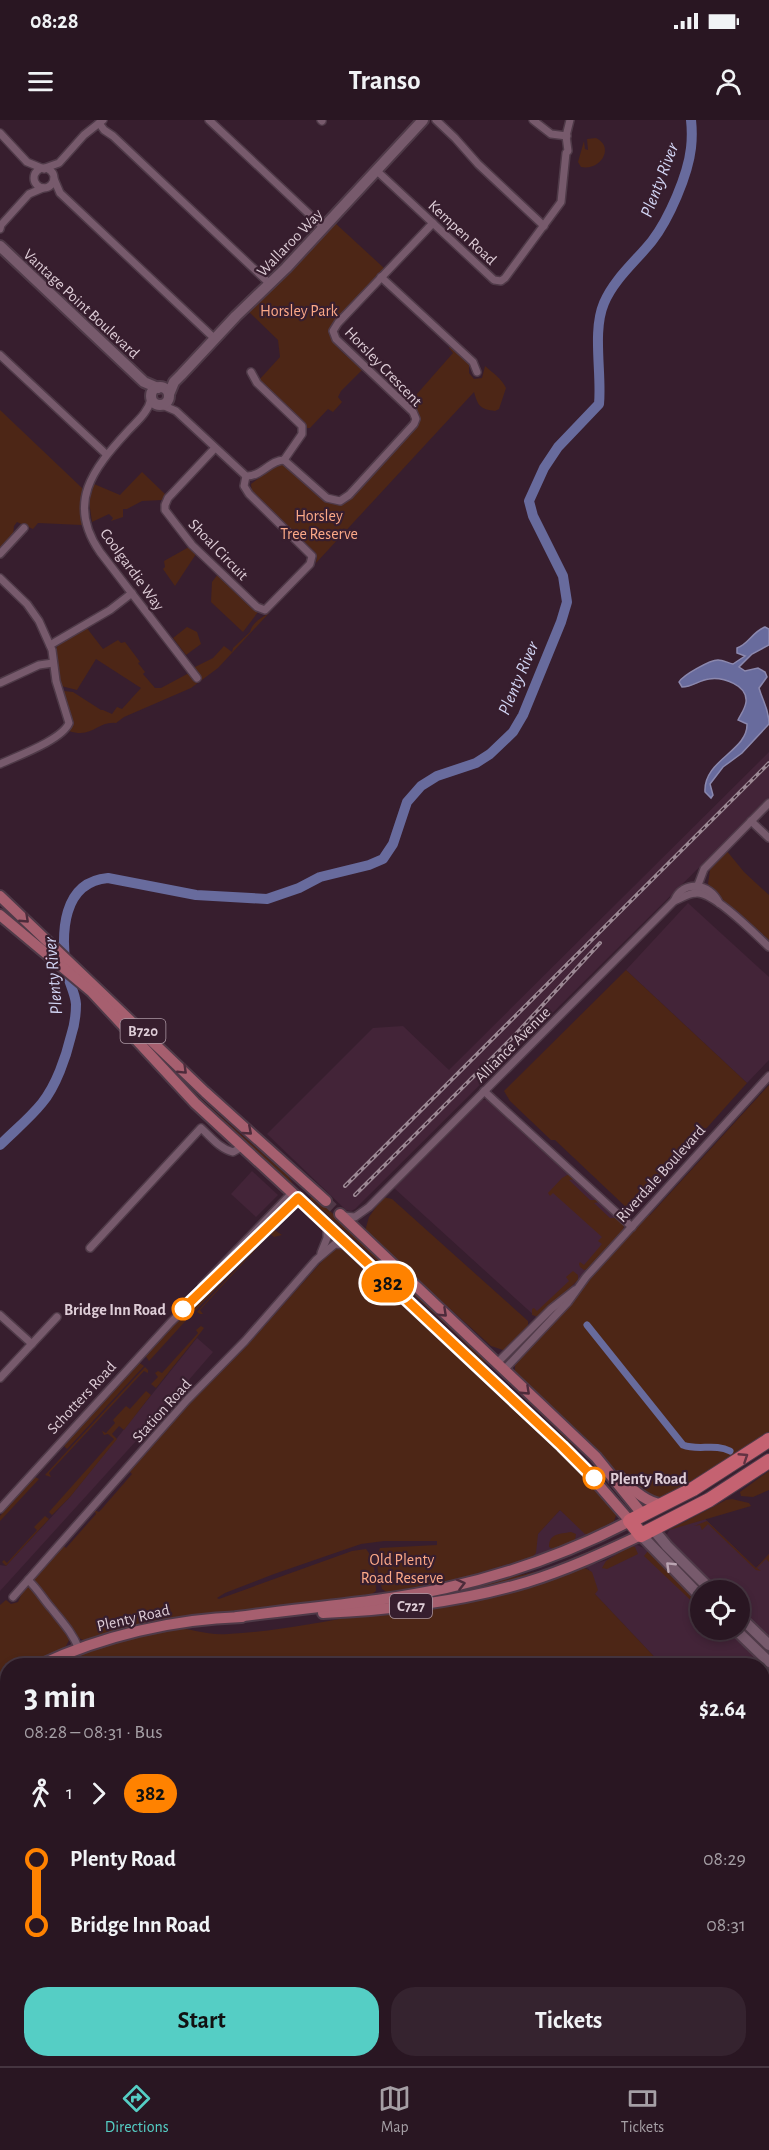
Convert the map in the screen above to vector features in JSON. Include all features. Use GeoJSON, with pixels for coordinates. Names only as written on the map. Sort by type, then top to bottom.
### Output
{"type":"FeatureCollection","features":[{"type":"Feature","properties":{"kind":"highway","name":"Plenty Road"},"geometry":{"type":"LineString","coordinates":[[637,1518],[721,1472],[769,1440]]}},
{"type":"Feature","properties":{"kind":"highway","name":"Plenty Road"},"geometry":{"type":"LineString","coordinates":[[647,1532],[727,1490],[769,1461]]}},
{"type":"Feature","properties":{"kind":"highway"},"geometry":{"type":"LineString","coordinates":[[721,1472],[727,1490]]}},
{"type":"Feature","properties":{"kind":"highway"},"geometry":{"type":"LineString","coordinates":[[637,1518],[647,1532]]}},
{"type":"Feature","properties":{"kind":"main road","name":"B720"},"geometry":{"type":"LineString","coordinates":[[0,896],[205,1092],[326,1201]]}},
{"type":"Feature","properties":{"kind":"main road","name":"B720"},"geometry":{"type":"LineString","coordinates":[[0,915],[92,992],[195,1103],[314,1213]]}},
{"type":"Feature","properties":{"kind":"main road","name":"Schotters Road"},"geometry":{"type":"LineString","coordinates":[[295,1196],[307,1183]]}},
{"type":"Feature","properties":{"kind":"main road"},"geometry":{"type":"LineString","coordinates":[[340,1214],[596,1457],[647,1498],[659,1504],[665,1504]]}},
{"type":"Feature","properties":{"kind":"main road"},"geometry":{"type":"LineString","coordinates":[[327,1227],[637,1518]]}},
{"type":"Feature","properties":{"kind":"main road","name":"Riverdale Boulevard"},"geometry":{"type":"LineString","coordinates":[[490,1378],[501,1367]]}},
{"type":"Feature","properties":{"kind":"main road"},"geometry":{"type":"LineString","coordinates":[[596,1457],[637,1518]]}},
{"type":"Feature","properties":{"kind":"main road","name":"Plenty Road"},"geometry":{"type":"LineString","coordinates":[[57,1658],[119,1636],[170,1625],[380,1600],[446,1588],[541,1560],[587,1542],[637,1518]]}},
{"type":"Feature","properties":{"kind":"main road","name":"Plenty Road"},"geometry":{"type":"LineString","coordinates":[[237,1617],[371,1611],[472,1596],[568,1568],[647,1532]]}},
{"type":"Feature","properties":{"kind":"street"},"geometry":{"type":"LineString","coordinates":[[209,120],[324,228]]}},
{"type":"Feature","properties":{"kind":"street","name":"Wallaroo Way"},"geometry":{"type":"LineString","coordinates":[[160,397],[324,228],[423,120]]}},
{"type":"Feature","properties":{"kind":"street"},"geometry":{"type":"LineString","coordinates":[[435,120],[544,226]]}},
{"type":"Feature","properties":{"kind":"street"},"geometry":{"type":"LineString","coordinates":[[534,120],[549,133],[564,135]]}},
{"type":"Feature","properties":{"kind":"street","name":"Kempen Road"},"geometry":{"type":"LineString","coordinates":[[377,171],[491,278],[499,282],[506,278],[561,202],[568,151],[564,135],[569,120]]}},
{"type":"Feature","properties":{"kind":"street"},"geometry":{"type":"LineString","coordinates":[[29,194],[52,185],[59,163],[84,135],[102,124],[106,132],[113,136],[270,284]]}},
{"type":"Feature","properties":{"kind":"street"},"geometry":{"type":"LineString","coordinates":[[0,133],[27,162],[37,186],[60,193]]}},
{"type":"Feature","properties":{"kind":"street"},"geometry":{"type":"LineString","coordinates":[[27,162],[51,171],[60,193],[215,339]]}},
{"type":"Feature","properties":{"kind":"street"},"geometry":{"type":"LineString","coordinates":[[0,226],[29,194],[37,171],[59,163]]}},
{"type":"Feature","properties":{"kind":"street","name":"Horsley Crescent"},"geometry":{"type":"LineString","coordinates":[[284,460],[327,498],[340,501],[349,495],[415,423],[413,412],[333,336],[336,325],[433,223]]}},
{"type":"Feature","properties":{"kind":"street","name":"Vantage Point Boulevard"},"geometry":{"type":"LineString","coordinates":[[4,250],[160,397]]}},
{"type":"Feature","properties":{"kind":"street"},"geometry":{"type":"LineString","coordinates":[[381,277],[473,362],[477,372]]}},
{"type":"Feature","properties":{"kind":"street"},"geometry":{"type":"LineString","coordinates":[[0,355],[106,454]]}},
{"type":"Feature","properties":{"kind":"street"},"geometry":{"type":"LineString","coordinates":[[160,397],[247,476],[279,460],[284,460],[303,432],[300,424],[257,383],[251,372]]}},
{"type":"Feature","properties":{"kind":"street","name":"Coolgardie Way"},"geometry":{"type":"LineString","coordinates":[[160,397],[106,454],[95,469],[88,484],[85,505],[87,523],[94,543],[197,678]]}},
{"type":"Feature","properties":{"kind":"street","name":"Shoal Circuit"},"geometry":{"type":"LineString","coordinates":[[215,448],[168,498],[165,502],[165,510],[192,545],[257,607],[263,610],[268,609],[308,566],[312,556],[251,497],[244,486],[247,476]]}},
{"type":"Feature","properties":{"kind":"street"},"geometry":{"type":"LineString","coordinates":[[0,554],[21,528]]}},
{"type":"Feature","properties":{"kind":"street"},"geometry":{"type":"LineString","coordinates":[[0,578],[33,611],[50,645],[56,681],[69,718],[69,725],[65,730],[0,764]]}},
{"type":"Feature","properties":{"kind":"street"},"geometry":{"type":"LineString","coordinates":[[50,645],[110,610],[132,593]]}},
{"type":"Feature","properties":{"kind":"street"},"geometry":{"type":"LineString","coordinates":[[0,683],[39,665],[53,663]]}},
{"type":"Feature","properties":{"kind":"street"},"geometry":{"type":"LineString","coordinates":[[769,803],[702,871],[699,890],[719,903],[769,947]]}},
{"type":"Feature","properties":{"kind":"street"},"geometry":{"type":"LineString","coordinates":[[751,821],[769,838]]}},
{"type":"Feature","properties":{"kind":"street","name":"Alliance Avenue"},"geometry":{"type":"LineString","coordinates":[[340,1214],[355,1217],[369,1207],[683,890],[699,890]]}},
{"type":"Feature","properties":{"kind":"street"},"geometry":{"type":"LineString","coordinates":[[0,920],[32,940]]}},
{"type":"Feature","properties":{"kind":"street","name":"Riverdale Boulevard"},"geometry":{"type":"LineString","coordinates":[[501,1367],[563,1298],[575,1290],[769,1076]]}},
{"type":"Feature","properties":{"kind":"street"},"geometry":{"type":"LineString","coordinates":[[484,1091],[632,1227]]}},
{"type":"Feature","properties":{"kind":"street"},"geometry":{"type":"LineString","coordinates":[[90,1248],[201,1128],[228,1151],[233,1152],[242,1147]]}},
{"type":"Feature","properties":{"kind":"street","name":"Schotters Road"},"geometry":{"type":"LineString","coordinates":[[0,1509],[58,1443],[186,1307],[213,1274],[295,1196]]}},
{"type":"Feature","properties":{"kind":"street","name":"Alliance Avenue"},"geometry":{"type":"LineString","coordinates":[[358,1232],[358,1223],[369,1207]]}},
{"type":"Feature","properties":{"kind":"street","name":"Station Road"},"geometry":{"type":"LineString","coordinates":[[316,1260],[327,1238],[327,1227]]}},
{"type":"Feature","properties":{"kind":"street","name":"Station Road"},"geometry":{"type":"LineString","coordinates":[[13,1597],[187,1400],[245,1341],[316,1260],[337,1243],[352,1249]]}},
{"type":"Feature","properties":{"kind":"street"},"geometry":{"type":"LineString","coordinates":[[0,1315],[32,1344]]}},
{"type":"Feature","properties":{"kind":"street"},"geometry":{"type":"LineString","coordinates":[[0,1378],[57,1317]]}},
{"type":"Feature","properties":{"kind":"street"},"geometry":{"type":"LineString","coordinates":[[647,1532],[667,1546],[701,1580]]}},
{"type":"Feature","properties":{"kind":"street"},"geometry":{"type":"LineString","coordinates":[[647,1532],[690,1584]]}},
{"type":"Feature","properties":{"kind":"street"},"geometry":{"type":"LineString","coordinates":[[28,1580],[39,1589],[50,1607],[67,1626],[79,1649]]}},
{"type":"Feature","properties":{"kind":"street"},"geometry":{"type":"LineString","coordinates":[[750,1627],[769,1645]]}},
{"type":"Feature","properties":{"kind":"street"},"geometry":{"type":"LineString","coordinates":[[746,1640],[765,1658]]}},
{"type":"Feature","properties":{"kind":"shaded area"},"geometry":{"type":"Polygon","coordinates":[[[769,752],[769,798],[355,1209],[346,1210],[267,1134],[373,1028],[403,1026],[449,1070],[769,752]]]}},
{"type":"Feature","properties":{"kind":"shaded area"},"geometry":{"type":"Polygon","coordinates":[[[688,903],[769,977],[769,1060],[747,1083],[626,970],[688,903]]]}},
{"type":"Feature","properties":{"kind":"shaded area"},"geometry":{"type":"Polygon","coordinates":[[[481,1100],[487,1100],[624,1226],[622,1232],[568,1291],[537,1318],[394,1188],[427,1151],[431,1151],[466,1115],[467,1111],[481,1100]]]}},
{"type":"Feature","properties":{"kind":"shaded area"},"geometry":{"type":"Polygon","coordinates":[[[252,1171],[278,1195],[256,1217],[231,1194],[252,1171]]]}},
{"type":"Feature","properties":{"kind":"shaded area"},"geometry":{"type":"Polygon","coordinates":[[[197,1338],[213,1352],[0,1591],[0,1565],[6,1566],[70,1497],[197,1338]]]}},
{"type":"Feature","properties":{"kind":"shaded area"},"geometry":{"type":"Polygon","coordinates":[[[560,1510],[588,1534],[532,1557],[536,1536],[560,1510]]]}},
{"type":"Feature","properties":{"kind":"shaded area"},"geometry":{"type":"Polygon","coordinates":[[[700,1514],[756,1568],[769,1554],[769,1636],[750,1618],[750,1580],[709,1580],[672,1545],[666,1536],[670,1529],[700,1514]]]}},
{"type":"Feature","properties":{"kind":"shaded area"},"geometry":{"type":"Polygon","coordinates":[[[637,1545],[646,1549],[690,1591],[690,1640],[741,1640],[760,1658],[655,1658],[592,1591],[589,1569],[584,1567],[607,1560],[623,1549],[637,1545]]]}},
{"type":"Feature","properties":{"kind":"green space"},"geometry":{"type":"Polygon","coordinates":[[[596,138],[602,142],[604,147],[603,157],[594,165],[581,167],[578,162],[584,141],[585,149],[588,150],[587,139],[596,138]]]}},
{"type":"Feature","properties":{"kind":"green space","name":"Horsley Park"},"geometry":{"type":"Polygon","coordinates":[[[334,222],[385,269],[332,325],[332,338],[340,350],[363,369],[341,391],[338,397],[342,402],[333,412],[328,409],[310,428],[306,428],[301,420],[259,380],[280,357],[278,340],[248,311],[281,278],[286,276],[334,222]]]}},
{"type":"Feature","properties":{"kind":"green space","name":"Horsley Tree Reserve"},"geometry":{"type":"Polygon","coordinates":[[[451,346],[469,363],[469,373],[474,379],[482,378],[485,366],[502,381],[506,388],[499,409],[495,411],[483,408],[478,404],[474,392],[316,563],[315,552],[252,493],[251,484],[278,464],[283,463],[330,503],[339,504],[348,501],[418,426],[418,414],[409,403],[453,353],[449,348],[451,346]]]}},
{"type":"Feature","properties":{"kind":"green space"},"geometry":{"type":"Polygon","coordinates":[[[0,410],[82,488],[80,503],[82,525],[38,523],[33,529],[17,522],[13,535],[0,549],[0,410]]]}},
{"type":"Feature","properties":{"kind":"green space"},"geometry":{"type":"Polygon","coordinates":[[[142,472],[166,495],[162,500],[142,501],[123,509],[123,517],[111,521],[113,518],[109,514],[92,522],[89,501],[94,484],[120,495],[142,472]]]}},
{"type":"Feature","properties":{"kind":"green space"},"geometry":{"type":"Polygon","coordinates":[[[189,547],[196,554],[175,586],[163,569],[164,561],[189,547]]]}},
{"type":"Feature","properties":{"kind":"green space"},"geometry":{"type":"Polygon","coordinates":[[[218,574],[258,612],[243,632],[211,602],[212,582],[218,574]]]}},
{"type":"Feature","properties":{"kind":"green space"},"geometry":{"type":"Polygon","coordinates":[[[270,612],[218,668],[191,688],[124,717],[116,723],[84,733],[69,731],[74,723],[64,691],[73,692],[101,710],[112,714],[117,707],[122,709],[141,688],[96,659],[77,690],[61,686],[57,671],[56,648],[67,637],[86,627],[103,649],[118,640],[121,643],[125,642],[140,662],[138,663],[145,672],[143,674],[155,688],[161,688],[213,658],[224,646],[232,652],[255,623],[270,612]]]}},
{"type":"Feature","properties":{"kind":"green space"},"geometry":{"type":"Polygon","coordinates":[[[187,627],[197,632],[201,644],[186,655],[173,638],[187,627]]]}},
{"type":"Feature","properties":{"kind":"green space"},"geometry":{"type":"Polygon","coordinates":[[[726,850],[744,872],[769,895],[769,940],[736,910],[731,909],[708,884],[710,870],[726,850]]]}},
{"type":"Feature","properties":{"kind":"green space"},"geometry":{"type":"Polygon","coordinates":[[[626,970],[747,1083],[634,1209],[628,1209],[555,1140],[551,1140],[510,1101],[504,1091],[626,970]]]}},
{"type":"Feature","properties":{"kind":"green space"},"geometry":{"type":"Polygon","coordinates":[[[120,1017],[201,1099],[288,1176],[293,1184],[282,1177],[200,1101],[120,1017]]]}},
{"type":"Feature","properties":{"kind":"green space"},"geometry":{"type":"Polygon","coordinates":[[[769,1085],[769,1434],[683,1486],[661,1498],[653,1498],[618,1473],[518,1377],[515,1373],[515,1365],[646,1216],[650,1215],[769,1085]]]}},
{"type":"Feature","properties":{"kind":"green space"},"geometry":{"type":"Polygon","coordinates":[[[569,1174],[575,1179],[569,1180],[590,1200],[597,1200],[599,1202],[594,1203],[610,1218],[617,1218],[624,1226],[622,1232],[588,1269],[584,1270],[580,1267],[580,1262],[584,1265],[602,1244],[598,1241],[602,1237],[553,1193],[550,1196],[548,1193],[569,1174]]]}},
{"type":"Feature","properties":{"kind":"green space"},"geometry":{"type":"Polygon","coordinates":[[[312,1194],[487,1360],[489,1365],[481,1361],[459,1337],[310,1199],[312,1194]]]}},
{"type":"Feature","properties":{"kind":"green space"},"geometry":{"type":"Polygon","coordinates":[[[383,1197],[392,1199],[528,1321],[528,1329],[514,1343],[503,1350],[491,1346],[365,1231],[369,1217],[383,1197]]]}},
{"type":"Feature","properties":{"kind":"green space"},"geometry":{"type":"Polygon","coordinates":[[[284,1216],[284,1218],[195,1311],[192,1305],[284,1216]]]}},
{"type":"Feature","properties":{"kind":"green space"},"geometry":{"type":"Polygon","coordinates":[[[273,1229],[282,1235],[274,1237],[270,1234],[200,1310],[203,1314],[197,1312],[273,1229]]]}},
{"type":"Feature","properties":{"kind":"green space","name":"Old Plenty Road Reserve"},"geometry":{"type":"Polygon","coordinates":[[[342,1246],[581,1471],[617,1513],[614,1521],[590,1534],[585,1534],[560,1510],[538,1534],[536,1553],[532,1557],[465,1577],[388,1593],[382,1589],[378,1573],[377,1558],[380,1548],[437,1545],[437,1541],[384,1541],[361,1544],[274,1574],[217,1598],[352,1551],[366,1549],[373,1563],[375,1574],[376,1591],[372,1594],[184,1617],[85,1641],[79,1638],[34,1581],[35,1577],[63,1545],[66,1548],[96,1514],[94,1510],[99,1512],[132,1474],[129,1471],[200,1391],[241,1352],[333,1249],[342,1246]]]}},
{"type":"Feature","properties":{"kind":"green space"},"geometry":{"type":"Polygon","coordinates":[[[573,1271],[578,1275],[578,1280],[539,1317],[532,1315],[532,1309],[537,1311],[569,1281],[566,1277],[573,1271]]]}},
{"type":"Feature","properties":{"kind":"green space"},"geometry":{"type":"Polygon","coordinates":[[[184,1313],[190,1316],[149,1361],[145,1355],[184,1313]]]}},
{"type":"Feature","properties":{"kind":"green space"},"geometry":{"type":"Polygon","coordinates":[[[201,1326],[204,1328],[156,1388],[151,1384],[158,1377],[155,1373],[158,1371],[162,1373],[198,1333],[196,1330],[201,1326]]]}},
{"type":"Feature","properties":{"kind":"green space"},"geometry":{"type":"Polygon","coordinates":[[[138,1362],[144,1366],[67,1449],[64,1446],[71,1436],[138,1362]]]}},
{"type":"Feature","properties":{"kind":"green space"},"geometry":{"type":"Polygon","coordinates":[[[145,1367],[148,1373],[144,1371],[49,1473],[51,1477],[45,1475],[145,1367]]]}},
{"type":"Feature","properties":{"kind":"green space"},"geometry":{"type":"Polygon","coordinates":[[[506,1378],[556,1426],[622,1502],[620,1503],[556,1429],[508,1383],[506,1378]]]}},
{"type":"Feature","properties":{"kind":"green space"},"geometry":{"type":"Polygon","coordinates":[[[146,1391],[151,1395],[124,1430],[119,1426],[112,1434],[117,1439],[70,1497],[52,1515],[49,1512],[114,1439],[108,1434],[104,1435],[102,1431],[106,1433],[115,1423],[113,1420],[126,1406],[130,1409],[146,1391]]]}},
{"type":"Feature","properties":{"kind":"green space"},"geometry":{"type":"Polygon","coordinates":[[[769,1471],[769,1490],[753,1497],[741,1496],[740,1492],[769,1471]]]}},
{"type":"Feature","properties":{"kind":"green space"},"geometry":{"type":"Polygon","coordinates":[[[33,1476],[39,1479],[0,1521],[0,1516],[33,1476]]]}},
{"type":"Feature","properties":{"kind":"green space"},"geometry":{"type":"Polygon","coordinates":[[[726,1500],[749,1503],[751,1506],[669,1530],[726,1500]]]}},
{"type":"Feature","properties":{"kind":"green space"},"geometry":{"type":"Polygon","coordinates":[[[45,1516],[49,1519],[6,1566],[2,1562],[4,1560],[7,1563],[37,1530],[34,1527],[45,1516]]]}},
{"type":"Feature","properties":{"kind":"green space"},"geometry":{"type":"Polygon","coordinates":[[[707,1521],[756,1568],[769,1554],[769,1562],[766,1559],[757,1568],[761,1571],[756,1570],[708,1524],[702,1530],[700,1525],[694,1526],[707,1521]]]}},
{"type":"Feature","properties":{"kind":"green space"},"geometry":{"type":"Polygon","coordinates":[[[571,1532],[576,1534],[575,1540],[553,1549],[549,1547],[549,1542],[553,1537],[571,1532]]]}},
{"type":"Feature","properties":{"kind":"green space"},"geometry":{"type":"Polygon","coordinates":[[[623,1537],[625,1539],[531,1577],[442,1599],[392,1603],[544,1570],[623,1537]]]}},
{"type":"Feature","properties":{"kind":"green space"},"geometry":{"type":"Polygon","coordinates":[[[631,1546],[635,1547],[638,1554],[607,1569],[602,1568],[606,1561],[631,1546]]]}},
{"type":"Feature","properties":{"kind":"green space"},"geometry":{"type":"Polygon","coordinates":[[[648,1551],[690,1591],[690,1600],[644,1556],[648,1551]]]}},
{"type":"Feature","properties":{"kind":"green space"},"geometry":{"type":"Polygon","coordinates":[[[583,1567],[592,1572],[598,1590],[595,1594],[655,1658],[70,1658],[100,1646],[174,1628],[213,1634],[279,1629],[491,1597],[583,1567]]]}},
{"type":"Feature","properties":{"kind":"green space"},"geometry":{"type":"Polygon","coordinates":[[[31,1586],[62,1623],[70,1638],[66,1646],[42,1658],[0,1658],[0,1605],[6,1600],[11,1604],[18,1602],[23,1591],[31,1586]]]}},
{"type":"Feature","properties":{"kind":"water"},"geometry":{"type":"Polygon","coordinates":[[[765,627],[769,629],[769,645],[752,654],[739,667],[745,671],[758,668],[765,672],[767,677],[759,688],[767,710],[769,724],[742,753],[723,767],[710,784],[713,795],[711,798],[705,792],[706,781],[718,764],[741,742],[745,733],[747,724],[738,720],[745,707],[746,696],[739,687],[721,679],[705,680],[682,687],[679,682],[691,672],[714,661],[720,660],[733,664],[745,656],[737,653],[737,648],[765,627]]]}},
{"type":"Feature","properties":{"kind":"waterway","name":"Plenty River"},"geometry":{"type":"LineString","coordinates":[[0,1145],[42,1103],[56,1080],[66,1053],[74,1024],[76,1004],[64,955],[65,925],[73,899],[81,889],[93,882],[108,878],[196,895],[267,899],[299,888],[320,877],[369,865],[383,859],[393,844],[407,802],[421,786],[437,776],[476,763],[490,754],[513,732],[523,715],[567,602],[563,576],[533,516],[529,501],[544,468],[558,447],[599,404],[600,314],[608,294],[652,241],[671,209],[689,159],[692,141],[691,120]]}},
{"type":"Feature","properties":{"kind":"waterway"},"geometry":{"type":"LineString","coordinates":[[587,1325],[683,1445],[730,1451]]}},
{"type":"Feature","properties":{"kind":"tunnel"},"geometry":{"type":"LineString","coordinates":[[326,1201],[340,1214]]}},
{"type":"Feature","properties":{"kind":"tunnel"},"geometry":{"type":"LineString","coordinates":[[314,1213],[328,1227]]}},
{"type":"Feature","properties":{"kind":"railway"},"geometry":{"type":"LineString","coordinates":[[345,1186],[769,763]]}},
{"type":"Feature","properties":{"kind":"railway"},"geometry":{"type":"LineString","coordinates":[[355,1195],[515,1035],[600,943]]}},
{"type":"Feature","properties":{"kind":"bus line","name":"382"},"geometry":{"type":"LineString","coordinates":[[183,1309],[298,1198],[594,1478]]}},
{"type":"Feature","properties":{"kind":"place","name":"Bridge Inn Road"},"geometry":{"type":"Point","coordinates":[183,1309]}},
{"type":"Feature","properties":{"kind":"place","name":"Plenty Road"},"geometry":{"type":"Point","coordinates":[594,1478]}}]}
